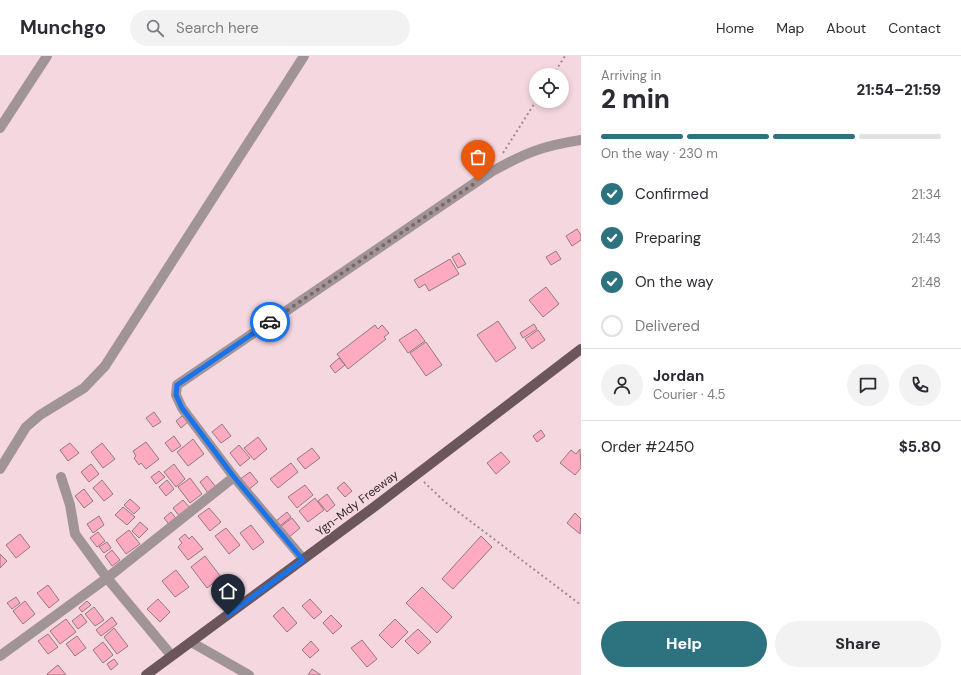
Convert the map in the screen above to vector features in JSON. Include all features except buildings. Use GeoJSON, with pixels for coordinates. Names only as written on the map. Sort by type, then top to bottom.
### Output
{"type":"FeatureCollection","features":[{"type":"Feature","properties":{"kind":"main road","name":"Ygn-Mdy Freeway"},"geometry":{"type":"LineString","coordinates":[[146,675],[171,655],[303,560],[581,349]]}},
{"type":"Feature","properties":{"kind":"street"},"geometry":{"type":"LineString","coordinates":[[0,128],[47,56]]}},
{"type":"Feature","properties":{"kind":"street"},"geometry":{"type":"LineString","coordinates":[[0,469],[26,427],[40,415],[84,388],[104,366],[304,56]]}},
{"type":"Feature","properties":{"kind":"street"},"geometry":{"type":"LineString","coordinates":[[303,560],[234,477],[182,408],[176,395],[177,385],[491,172],[522,155],[542,148],[581,140]]}},
{"type":"Feature","properties":{"kind":"street"},"geometry":{"type":"LineString","coordinates":[[61,477],[70,505],[75,534],[107,578],[171,655]]}},
{"type":"Feature","properties":{"kind":"street"},"geometry":{"type":"LineString","coordinates":[[0,656],[107,578],[234,477]]}},
{"type":"Feature","properties":{"kind":"street"},"geometry":{"type":"LineString","coordinates":[[191,642],[249,675]]}},
{"type":"Feature","properties":{"kind":"path"},"geometry":{"type":"LineString","coordinates":[[557,68],[565,56]]}},
{"type":"Feature","properties":{"kind":"path"},"geometry":{"type":"LineString","coordinates":[[491,172],[532,108]]}},
{"type":"Feature","properties":{"kind":"path"},"geometry":{"type":"LineString","coordinates":[[416,474],[445,502],[581,605]]}},
{"type":"Feature","properties":{"kind":"way so far"},"geometry":{"type":"LineString","coordinates":[[270,322],[478,181]]}},
{"type":"Feature","properties":{"kind":"route"},"geometry":{"type":"LineString","coordinates":[[228,615],[303,560],[234,477],[182,408],[176,395],[177,385],[270,322]]}}]}
